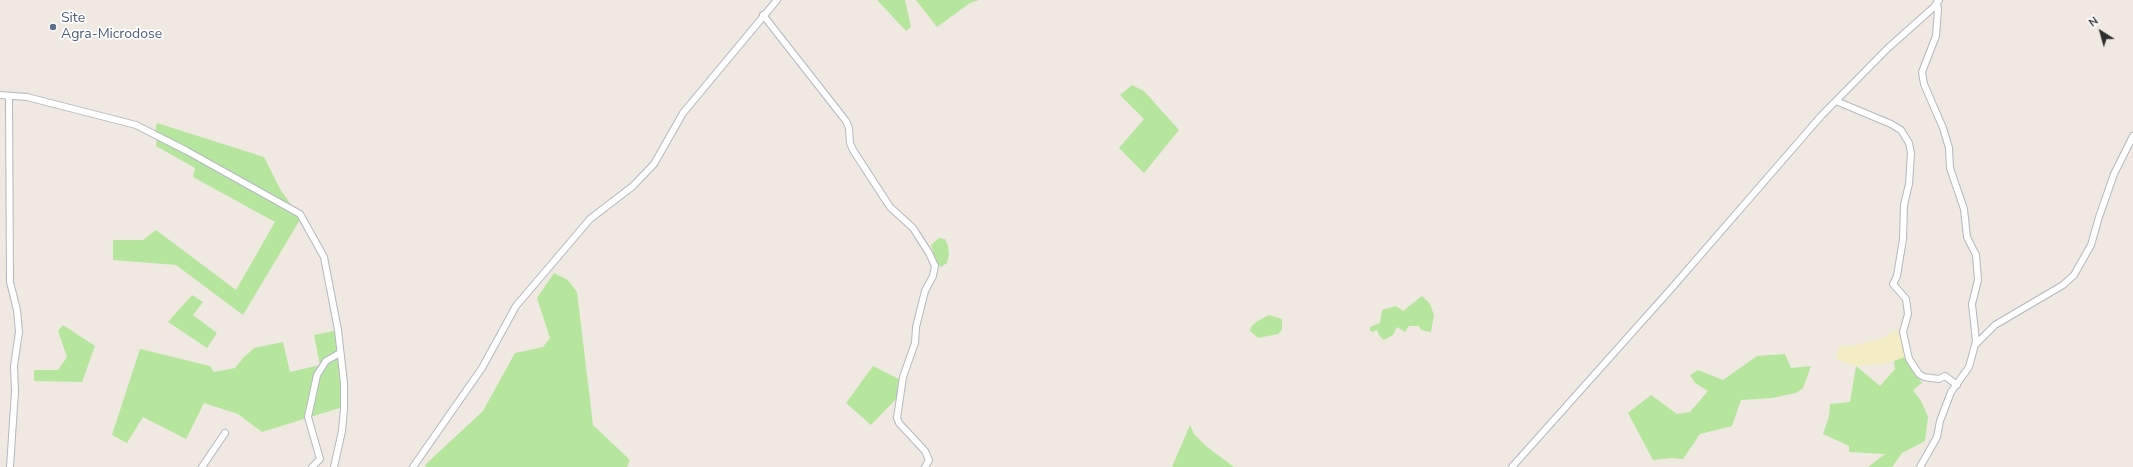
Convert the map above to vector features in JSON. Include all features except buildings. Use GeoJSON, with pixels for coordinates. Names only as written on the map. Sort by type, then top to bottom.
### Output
{"type":"FeatureCollection","features":[{"type":"Feature","properties":{"kind":"street"},"geometry":{"type":"LineString","coordinates":[[412,467],[482,368],[516,306],[590,219],[633,186],[654,164],[683,113],[777,0]]}},
{"type":"Feature","properties":{"kind":"street"},"geometry":{"type":"LineString","coordinates":[[1512,467],[1836,101],[1938,1]]}},
{"type":"Feature","properties":{"kind":"street"},"geometry":{"type":"LineString","coordinates":[[1920,467],[1937,437],[1944,408],[1969,367],[1976,341],[1972,304],[1978,280],[1976,254],[1966,237],[1964,209],[1950,168],[1949,148],[1943,128],[1924,84],[1922,72],[1936,36],[1938,1]]}},
{"type":"Feature","properties":{"kind":"street"},"geometry":{"type":"LineString","coordinates":[[763,15],[846,121],[849,128],[850,143],[853,150],[890,207],[913,228],[929,253],[935,266],[933,276],[925,291],[916,326],[915,343],[903,377],[897,418],[899,423],[925,451],[929,460],[925,467]]}},
{"type":"Feature","properties":{"kind":"street"},"geometry":{"type":"LineString","coordinates":[[0,95],[27,97],[136,125],[296,211],[307,224],[324,257],[328,271],[344,383],[342,431],[334,467]]}},
{"type":"Feature","properties":{"kind":"street"},"geometry":{"type":"LineString","coordinates":[[9,96],[10,282],[17,310],[19,332],[14,366],[15,392],[10,467]]}},
{"type":"Feature","properties":{"kind":"street"},"geometry":{"type":"LineString","coordinates":[[1836,101],[1891,124],[1901,130],[1909,143],[1911,153],[1909,184],[1904,205],[1902,239],[1897,276],[1893,284],[1906,299],[1908,314],[1903,332],[1909,359],[1919,374],[1924,377],[1939,379],[1945,376],[1957,385]]}},
{"type":"Feature","properties":{"kind":"street"},"geometry":{"type":"LineString","coordinates":[[1975,345],[1995,325],[2063,285],[2074,275],[2092,245],[2099,217],[2114,174],[2133,136]]}},
{"type":"Feature","properties":{"kind":"street"},"geometry":{"type":"LineString","coordinates":[[312,467],[320,459],[308,417],[317,375],[326,361],[340,353]]}},
{"type":"Feature","properties":{"kind":"street"},"geometry":{"type":"LineString","coordinates":[[202,467],[225,433]]}},
{"type":"Feature","properties":{"kind":"green space"},"geometry":{"type":"Polygon","coordinates":[[[877,0],[905,0],[911,27],[906,31],[877,0]]]}},
{"type":"Feature","properties":{"kind":"green space"},"geometry":{"type":"Polygon","coordinates":[[[916,0],[979,0],[970,3],[937,27],[916,0]]]}},
{"type":"Feature","properties":{"kind":"green space"},"geometry":{"type":"Polygon","coordinates":[[[1132,85],[1144,91],[1179,130],[1144,173],[1119,148],[1144,119],[1120,95],[1132,85]]]}},
{"type":"Feature","properties":{"kind":"green space"},"geometry":{"type":"Polygon","coordinates":[[[157,123],[264,157],[280,189],[294,209],[155,132],[157,123]]]}},
{"type":"Feature","properties":{"kind":"green space"},"geometry":{"type":"Polygon","coordinates":[[[157,138],[301,218],[243,315],[176,265],[113,260],[113,240],[143,240],[156,230],[236,290],[275,222],[193,177],[195,168],[156,146],[157,138]]]}},
{"type":"Feature","properties":{"kind":"green space"},"geometry":{"type":"Polygon","coordinates":[[[939,238],[945,239],[949,254],[947,263],[941,267],[937,263],[931,245],[939,238]]]}},
{"type":"Feature","properties":{"kind":"green space"},"geometry":{"type":"Polygon","coordinates":[[[554,273],[568,280],[577,292],[593,425],[630,460],[627,467],[426,467],[425,465],[483,411],[515,353],[543,347],[550,338],[537,298],[554,273]]]}},
{"type":"Feature","properties":{"kind":"green space"},"geometry":{"type":"Polygon","coordinates":[[[192,295],[203,302],[193,315],[217,333],[207,348],[168,322],[192,295]]]}},
{"type":"Feature","properties":{"kind":"green space"},"geometry":{"type":"Polygon","coordinates":[[[1422,296],[1430,304],[1434,315],[1431,332],[1421,330],[1419,326],[1409,326],[1405,332],[1397,327],[1393,335],[1384,340],[1379,335],[1377,330],[1372,332],[1370,330],[1370,327],[1380,323],[1382,310],[1396,306],[1403,311],[1422,296]]]}},
{"type":"Feature","properties":{"kind":"green space"},"geometry":{"type":"Polygon","coordinates":[[[1269,315],[1282,319],[1282,330],[1278,334],[1258,338],[1250,331],[1251,327],[1256,322],[1269,315]]]}},
{"type":"Feature","properties":{"kind":"green space"},"geometry":{"type":"Polygon","coordinates":[[[63,325],[95,346],[82,382],[34,381],[34,370],[58,370],[67,357],[58,331],[63,325]]]}},
{"type":"Feature","properties":{"kind":"green space"},"geometry":{"type":"Polygon","coordinates":[[[338,330],[346,406],[262,432],[238,414],[204,403],[186,439],[143,417],[127,443],[112,435],[140,349],[210,366],[214,372],[235,368],[254,348],[283,342],[290,372],[320,365],[314,335],[338,330]]]}},
{"type":"Feature","properties":{"kind":"green space"},"geometry":{"type":"Polygon","coordinates":[[[1785,354],[1791,368],[1811,366],[1803,388],[1796,393],[1772,398],[1741,400],[1732,426],[1700,434],[1683,459],[1671,458],[1653,460],[1628,413],[1651,395],[1677,414],[1690,412],[1708,391],[1695,383],[1690,375],[1698,370],[1723,380],[1757,356],[1785,354]]]}},
{"type":"Feature","properties":{"kind":"green space"},"geometry":{"type":"Polygon","coordinates":[[[1904,357],[1922,383],[1913,390],[1921,401],[1928,417],[1925,441],[1902,453],[1892,467],[1868,467],[1885,454],[1849,452],[1849,446],[1823,434],[1829,416],[1830,404],[1850,402],[1856,366],[1880,386],[1895,369],[1894,361],[1904,357]]]}},
{"type":"Feature","properties":{"kind":"green space"},"geometry":{"type":"Polygon","coordinates":[[[873,366],[899,379],[898,397],[871,425],[846,403],[873,366]]]}},
{"type":"Feature","properties":{"kind":"green space"},"geometry":{"type":"Polygon","coordinates":[[[1190,425],[1194,434],[1206,446],[1234,467],[1172,467],[1190,425]]]}},
{"type":"Feature","properties":{"kind":"sand"},"geometry":{"type":"Polygon","coordinates":[[[1897,330],[1903,332],[1908,353],[1904,357],[1885,364],[1856,366],[1838,360],[1836,355],[1840,346],[1852,346],[1878,340],[1897,330]]]}},
{"type":"Feature","properties":{"kind":"place","name":"Site Agra-Microdose"},"geometry":{"type":"Point","coordinates":[53,27]}}]}
